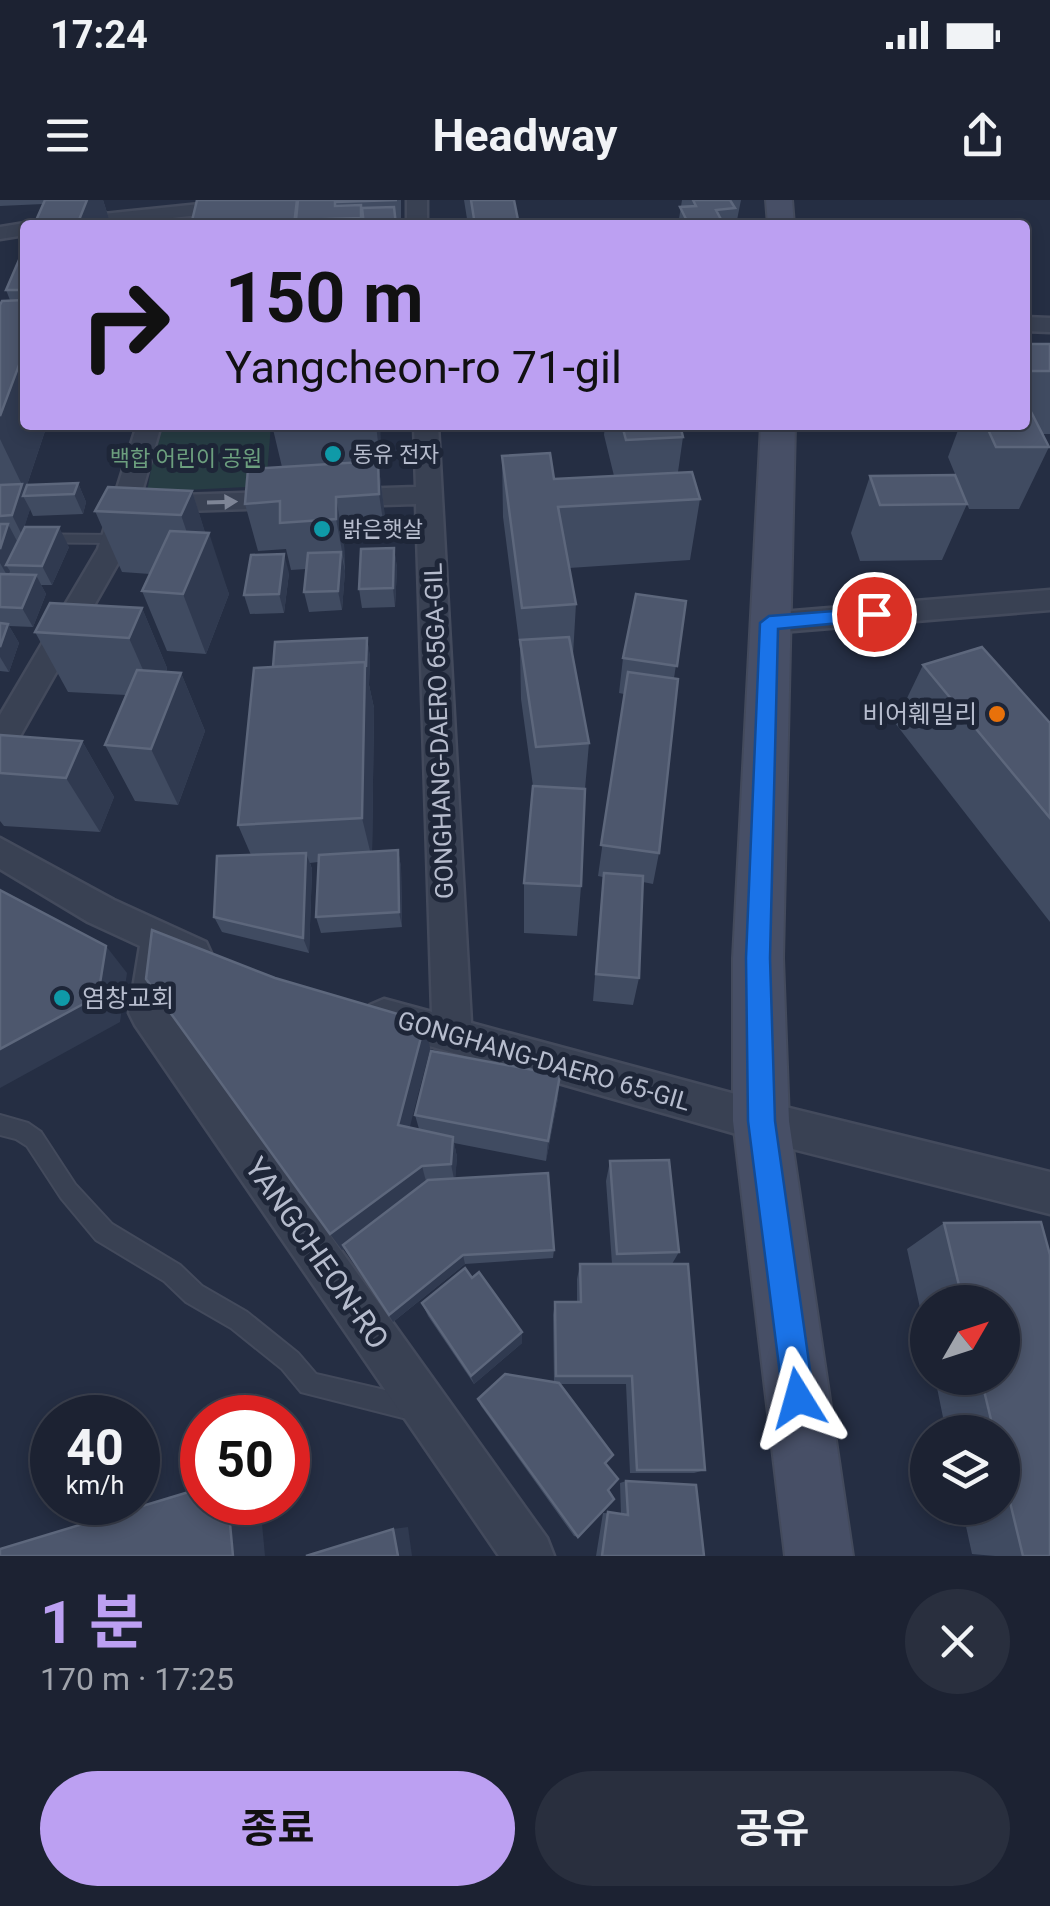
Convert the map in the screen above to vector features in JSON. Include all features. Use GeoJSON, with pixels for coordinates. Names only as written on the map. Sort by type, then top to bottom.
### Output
{"type":"FeatureCollection","features":[{"type":"Feature","properties":{"kind":"main road"},"geometry":{"type":"LineString","coordinates":[[778,430],[758,958],[762,1121],[819,1556]]}},
{"type":"Feature","properties":{"kind":"street"},"geometry":{"type":"LineString","coordinates":[[111,220],[199,212]]}},
{"type":"Feature","properties":{"kind":"street"},"geometry":{"type":"LineString","coordinates":[[0,743],[115,539],[148,430]]}},
{"type":"Feature","properties":{"kind":"street","name":"GONGHANG-DAERO 65GA-GIL"},"geometry":{"type":"LineString","coordinates":[[426,430],[452,1037]]}},
{"type":"Feature","properties":{"kind":"street"},"geometry":{"type":"LineString","coordinates":[[125,505],[428,495]]}},
{"type":"Feature","properties":{"kind":"street"},"geometry":{"type":"LineString","coordinates":[[769,623],[1050,600]]}},
{"type":"Feature","properties":{"kind":"street"},"geometry":{"type":"LineString","coordinates":[[0,852],[101,912],[224,966]]}},
{"type":"Feature","properties":{"kind":"street","name":"YANGCHEON-RO"},"geometry":{"type":"LineString","coordinates":[[160,938],[148,1013],[530,1556]]}},
{"type":"Feature","properties":{"kind":"street","name":"GONGHANG-DAERO 65-GIL"},"geometry":{"type":"LineString","coordinates":[[346,1005],[762,1121],[1050,1192]]}},
{"type":"Feature","properties":{"kind":"lane"},"geometry":{"type":"LineString","coordinates":[[0,538],[115,539]]}},
{"type":"Feature","properties":{"kind":"lane"},"geometry":{"type":"LineString","coordinates":[[0,1125],[21,1130],[34,1139],[68,1191],[104,1232],[239,1320],[280,1352],[309,1384],[428,1412]]}},
{"type":"Feature","properties":{"kind":"green space","name":"백합 어린이 공원"},"geometry":{"type":"Polygon","coordinates":[[[158,430],[271,430],[266,486],[147,492],[158,430]]]}},
{"type":"Feature","properties":{"kind":"building"},"geometry":{"type":"Polygon","coordinates":[[[45,200],[87,200],[79,220],[36,220],[45,200]]]}},
{"type":"Feature","properties":{"kind":"building"},"geometry":{"type":"Polygon","coordinates":[[[197,200],[297,200],[295,220],[192,220],[197,200]]]}},
{"type":"Feature","properties":{"kind":"building"},"geometry":{"type":"Polygon","coordinates":[[[298,200],[335,200],[335,206],[361,205],[361,218],[296,220],[298,200]]]}},
{"type":"Feature","properties":{"kind":"building"},"geometry":{"type":"Polygon","coordinates":[[[471,200],[514,200],[518,220],[474,220],[471,200]]]}},
{"type":"Feature","properties":{"kind":"building"},"geometry":{"type":"Polygon","coordinates":[[[693,200],[730,200],[735,208],[716,210],[721,220],[686,220],[680,207],[696,206],[693,200]]]}},
{"type":"Feature","properties":{"kind":"building"},"geometry":{"type":"Polygon","coordinates":[[[394,207],[395,220],[363,220],[362,208],[394,207]]]}},
{"type":"Feature","properties":{"kind":"building"},"geometry":{"type":"Polygon","coordinates":[[[20,258],[20,290],[6,290],[20,258]]]}},
{"type":"Feature","properties":{"kind":"building"},"geometry":{"type":"Polygon","coordinates":[[[20,300],[20,362],[0,416],[0,305],[2,301],[20,300]]]}},
{"type":"Feature","properties":{"kind":"building"},"geometry":{"type":"Polygon","coordinates":[[[1030,344],[1050,344],[1050,371],[1030,371],[1030,344]]]}},
{"type":"Feature","properties":{"kind":"building"},"geometry":{"type":"Polygon","coordinates":[[[1030,410],[1049,447],[996,447],[988,430],[1030,430],[1030,410]]]}},
{"type":"Feature","properties":{"kind":"building"},"geometry":{"type":"Polygon","coordinates":[[[623,430],[681,430],[683,437],[626,440],[623,430]]]}},
{"type":"Feature","properties":{"kind":"building"},"geometry":{"type":"Polygon","coordinates":[[[550,453],[554,479],[692,472],[700,499],[558,507],[576,604],[522,608],[502,456],[550,453]]]}},
{"type":"Feature","properties":{"kind":"building"},"geometry":{"type":"Polygon","coordinates":[[[378,461],[379,494],[336,497],[336,519],[280,523],[280,501],[245,504],[248,469],[378,461]]]}},
{"type":"Feature","properties":{"kind":"building"},"geometry":{"type":"Polygon","coordinates":[[[955,475],[967,504],[880,505],[870,476],[955,475]]]}},
{"type":"Feature","properties":{"kind":"building"},"geometry":{"type":"Polygon","coordinates":[[[78,483],[74,494],[23,496],[27,485],[78,483]]]}},
{"type":"Feature","properties":{"kind":"building"},"geometry":{"type":"Polygon","coordinates":[[[22,484],[12,515],[0,516],[0,485],[22,484]]]}},
{"type":"Feature","properties":{"kind":"building"},"geometry":{"type":"Polygon","coordinates":[[[108,487],[192,491],[181,515],[95,511],[108,487]]]}},
{"type":"Feature","properties":{"kind":"building"},"geometry":{"type":"Polygon","coordinates":[[[0,524],[8,524],[0,549],[0,524]]]}},
{"type":"Feature","properties":{"kind":"building"},"geometry":{"type":"Polygon","coordinates":[[[25,527],[59,527],[42,566],[6,565],[25,527]]]}},
{"type":"Feature","properties":{"kind":"building"},"geometry":{"type":"Polygon","coordinates":[[[170,531],[209,533],[183,594],[142,591],[170,531]]]}},
{"type":"Feature","properties":{"kind":"building"},"geometry":{"type":"Polygon","coordinates":[[[394,548],[393,588],[359,589],[361,549],[394,548]]]}},
{"type":"Feature","properties":{"kind":"building"},"geometry":{"type":"Polygon","coordinates":[[[341,552],[338,591],[304,592],[308,553],[341,552]]]}},
{"type":"Feature","properties":{"kind":"building"},"geometry":{"type":"Polygon","coordinates":[[[284,554],[279,594],[244,595],[251,555],[284,554]]]}},
{"type":"Feature","properties":{"kind":"building"},"geometry":{"type":"Polygon","coordinates":[[[0,574],[36,575],[22,608],[0,607],[0,574]]]}},
{"type":"Feature","properties":{"kind":"building"},"geometry":{"type":"Polygon","coordinates":[[[636,594],[686,601],[677,666],[623,658],[636,594]]]}},
{"type":"Feature","properties":{"kind":"building"},"geometry":{"type":"Polygon","coordinates":[[[50,603],[142,608],[129,638],[35,632],[50,603]]]}},
{"type":"Feature","properties":{"kind":"building"},"geometry":{"type":"Polygon","coordinates":[[[0,623],[8,624],[0,647],[0,623]]]}},
{"type":"Feature","properties":{"kind":"building"},"geometry":{"type":"Polygon","coordinates":[[[569,637],[589,743],[536,747],[520,640],[569,637]]]}},
{"type":"Feature","properties":{"kind":"building"},"geometry":{"type":"Polygon","coordinates":[[[367,638],[366,667],[365,662],[273,667],[275,642],[367,638]]]}},
{"type":"Feature","properties":{"kind":"building"},"geometry":{"type":"Polygon","coordinates":[[[982,647],[1050,723],[1050,818],[923,665],[982,647]]]}},
{"type":"Feature","properties":{"kind":"building"},"geometry":{"type":"Polygon","coordinates":[[[365,662],[362,818],[238,825],[254,668],[365,662]]]}},
{"type":"Feature","properties":{"kind":"building"},"geometry":{"type":"Polygon","coordinates":[[[137,670],[181,673],[151,749],[105,745],[137,670]]]}},
{"type":"Feature","properties":{"kind":"building"},"geometry":{"type":"Polygon","coordinates":[[[628,672],[678,679],[659,853],[601,845],[628,672]]]}},
{"type":"Feature","properties":{"kind":"building"},"geometry":{"type":"Polygon","coordinates":[[[0,735],[82,741],[66,778],[0,773],[0,735]]]}},
{"type":"Feature","properties":{"kind":"building"},"geometry":{"type":"Polygon","coordinates":[[[533,786],[585,789],[581,886],[524,883],[533,786]]]}},
{"type":"Feature","properties":{"kind":"building"},"geometry":{"type":"Polygon","coordinates":[[[398,850],[399,912],[316,917],[319,855],[398,850]]]}},
{"type":"Feature","properties":{"kind":"building"},"geometry":{"type":"Polygon","coordinates":[[[306,853],[303,938],[214,917],[217,856],[306,853]]]}},
{"type":"Feature","properties":{"kind":"building"},"geometry":{"type":"Polygon","coordinates":[[[604,873],[643,876],[639,978],[596,974],[604,873]]]}},
{"type":"Feature","properties":{"kind":"building","name":"염창교회"},"geometry":{"type":"Polygon","coordinates":[[[0,890],[106,946],[98,996],[0,1049],[0,890]]]}},
{"type":"Feature","properties":{"kind":"building"},"geometry":{"type":"Polygon","coordinates":[[[152,930],[275,978],[425,1022],[398,1125],[453,1137],[451,1164],[422,1166],[330,1234],[146,979],[152,930]]]}},
{"type":"Feature","properties":{"kind":"building"},"geometry":{"type":"Polygon","coordinates":[[[431,1051],[560,1075],[548,1141],[415,1115],[431,1051]]]}},
{"type":"Feature","properties":{"kind":"building"},"geometry":{"type":"Polygon","coordinates":[[[669,1160],[679,1252],[617,1254],[610,1161],[669,1160]]]}},
{"type":"Feature","properties":{"kind":"building"},"geometry":{"type":"Polygon","coordinates":[[[548,1173],[554,1250],[463,1255],[389,1315],[343,1245],[428,1180],[548,1173]]]}},
{"type":"Feature","properties":{"kind":"building"},"geometry":{"type":"Polygon","coordinates":[[[1041,1222],[1050,1255],[1050,1556],[1023,1556],[1016,1525],[1020,1525],[1020,1415],[990,1415],[985,1395],[1020,1395],[1020,1285],[959,1285],[944,1223],[1041,1222]]]}},
{"type":"Feature","properties":{"kind":"building"},"geometry":{"type":"Polygon","coordinates":[[[580,1264],[688,1264],[705,1470],[637,1470],[632,1376],[556,1376],[555,1302],[581,1302],[580,1264]]]}},
{"type":"Feature","properties":{"kind":"building"},"geometry":{"type":"Polygon","coordinates":[[[465,1268],[472,1278],[479,1272],[522,1332],[471,1376],[422,1303],[465,1268]]]}},
{"type":"Feature","properties":{"kind":"building"},"geometry":{"type":"Polygon","coordinates":[[[505,1374],[559,1383],[613,1455],[605,1463],[618,1479],[608,1490],[614,1499],[578,1537],[478,1399],[505,1374]]]}},
{"type":"Feature","properties":{"kind":"building"},"geometry":{"type":"Polygon","coordinates":[[[626,1481],[696,1485],[704,1556],[602,1556],[608,1512],[628,1515],[626,1481]]]}},
{"type":"Feature","properties":{"kind":"building"},"geometry":{"type":"Polygon","coordinates":[[[180,1495],[180,1525],[230,1525],[233,1556],[0,1556],[0,1549],[79,1525],[160,1525],[160,1501],[180,1495]]]}},
{"type":"Feature","properties":{"kind":"building"},"geometry":{"type":"Polygon","coordinates":[[[393,1529],[398,1556],[306,1556],[393,1529]]]}},
{"type":"Feature","properties":{"kind":"place","name":"동유 전자"},"geometry":{"type":"Point","coordinates":[333,454]}},
{"type":"Feature","properties":{"kind":"place","name":"밝은햇살"},"geometry":{"type":"Point","coordinates":[322,529]}},
{"type":"Feature","properties":{"kind":"place","name":"비어훼밀리"},"geometry":{"type":"Point","coordinates":[997,714]}},
{"type":"Feature","properties":{"kind":"place","name":"염창교회"},"geometry":{"type":"Point","coordinates":[62,998]}},
{"type":"Feature","properties":{"kind":"route"},"geometry":{"type":"LineString","coordinates":[[798,1398],[762,1121],[758,958],[769,623],[874,614]]}}]}
